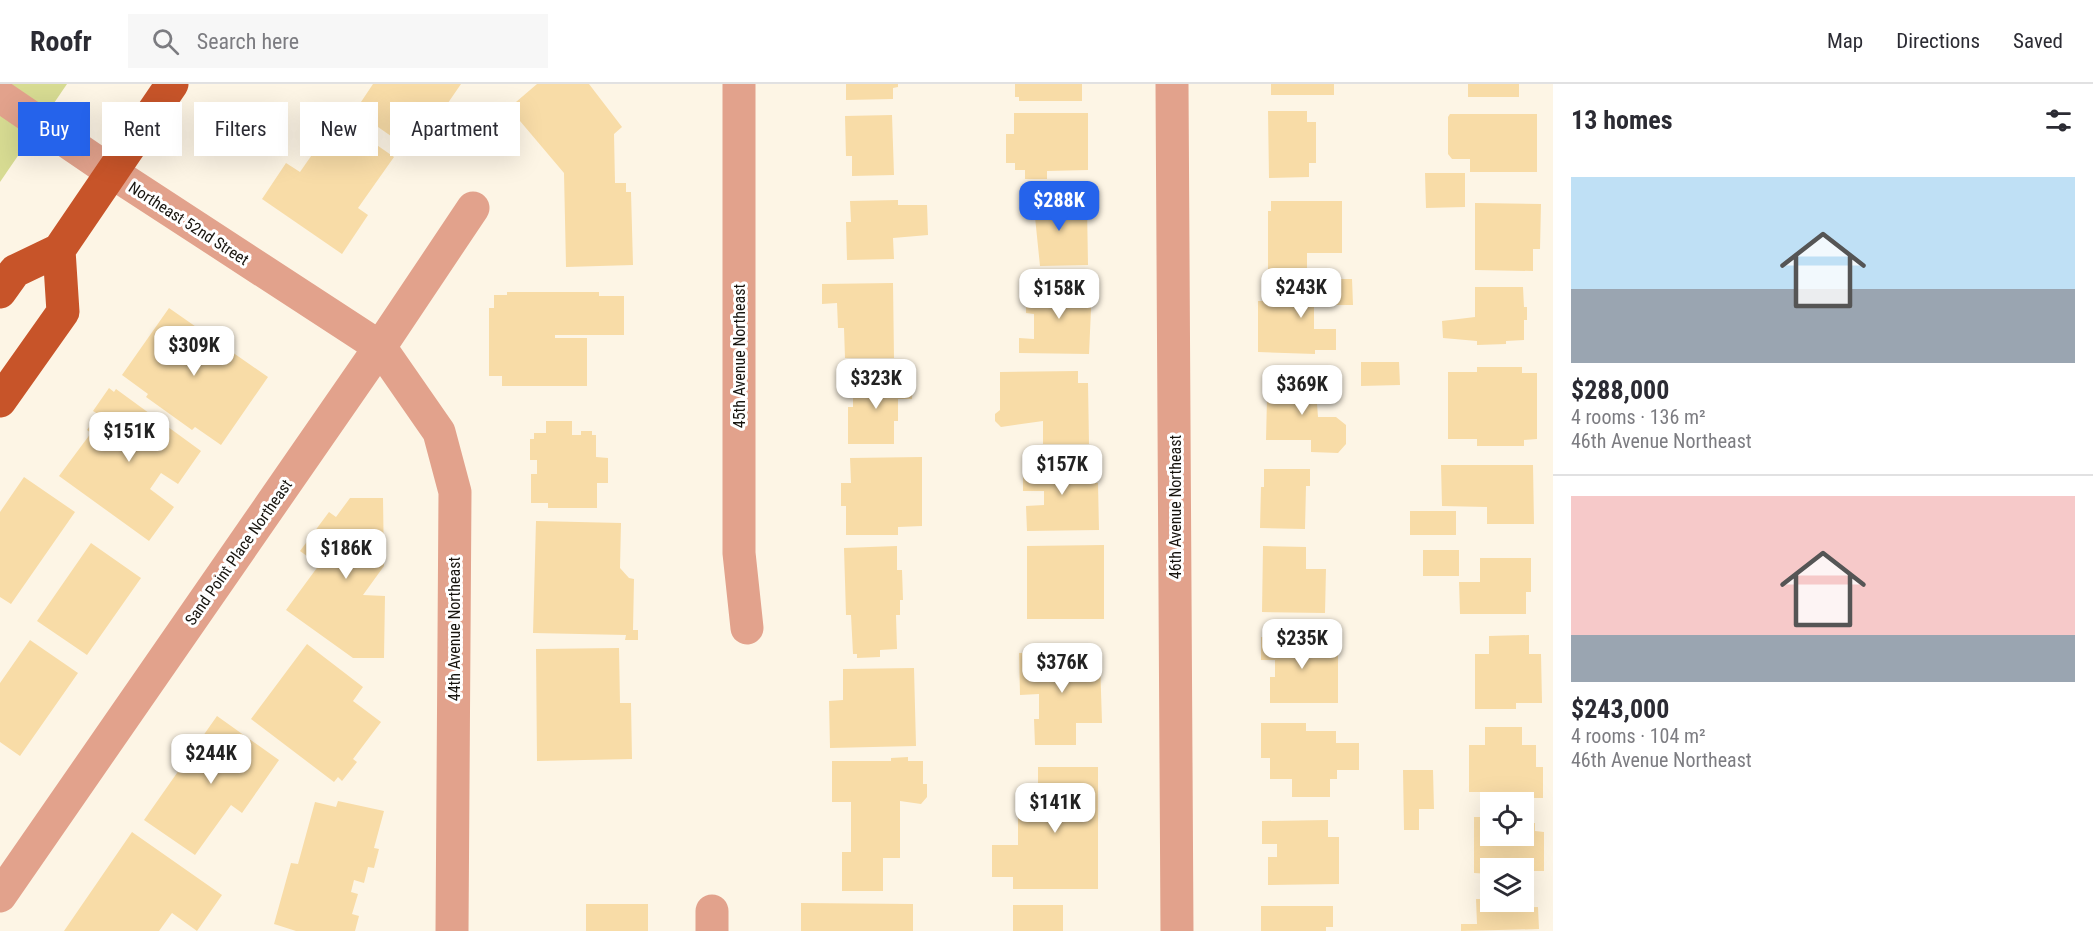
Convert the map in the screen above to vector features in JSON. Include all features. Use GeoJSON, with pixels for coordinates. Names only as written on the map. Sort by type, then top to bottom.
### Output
{"type":"FeatureCollection","features":[{"type":"Feature","properties":{"kind":"main road"},"geometry":{"type":"LineString","coordinates":[[0,292],[15,271],[59,250],[172,84]]}},
{"type":"Feature","properties":{"kind":"main road"},"geometry":{"type":"LineString","coordinates":[[0,401],[63,312],[59,250]]}},
{"type":"Feature","properties":{"kind":"street","name":"45th Avenue Northeast"},"geometry":{"type":"LineString","coordinates":[[739,84],[739,553],[747,628]]}},
{"type":"Feature","properties":{"kind":"street","name":"46th Avenue Northeast"},"geometry":{"type":"LineString","coordinates":[[1172,84],[1178,931]]}},
{"type":"Feature","properties":{"kind":"street","name":"Northeast 52nd Street"},"geometry":{"type":"LineString","coordinates":[[0,96],[113,173],[380,347]]}},
{"type":"Feature","properties":{"kind":"street","name":"Sand Point Place Northeast"},"geometry":{"type":"LineString","coordinates":[[0,896],[380,347],[473,208]]}},
{"type":"Feature","properties":{"kind":"street","name":"44th Avenue Northeast"},"geometry":{"type":"LineString","coordinates":[[380,347],[439,432],[455,492],[452,931]]}},
{"type":"Feature","properties":{"kind":"green space"},"geometry":{"type":"Polygon","coordinates":[[[0,84],[67,84],[55,102],[18,102],[18,156],[0,182],[0,84]]]}},
{"type":"Feature","properties":{"kind":"building"},"geometry":{"type":"Polygon","coordinates":[[[373,84],[461,84],[449,102],[390,102],[390,135],[378,127],[378,102],[361,102],[373,84]]]}},
{"type":"Feature","properties":{"kind":"building"},"geometry":{"type":"Polygon","coordinates":[[[537,84],[589,84],[622,127],[614,134],[615,183],[626,183],[626,192],[631,192],[633,265],[566,267],[564,173],[520,121],[520,102],[516,102],[537,84]]]}},
{"type":"Feature","properties":{"kind":"building"},"geometry":{"type":"Polygon","coordinates":[[[846,84],[898,84],[898,87],[893,88],[893,99],[846,100],[846,84]]]}},
{"type":"Feature","properties":{"kind":"building"},"geometry":{"type":"Polygon","coordinates":[[[1015,84],[1082,84],[1082,101],[1019,101],[1019,97],[1015,97],[1015,84]]]}},
{"type":"Feature","properties":{"kind":"building"},"geometry":{"type":"Polygon","coordinates":[[[1271,84],[1334,84],[1334,95],[1271,95],[1271,84]]]}},
{"type":"Feature","properties":{"kind":"building"},"geometry":{"type":"Polygon","coordinates":[[[1468,84],[1519,84],[1519,97],[1468,97],[1468,84]]]}},
{"type":"Feature","properties":{"kind":"building"},"geometry":{"type":"Polygon","coordinates":[[[1268,111],[1307,111],[1307,122],[1316,122],[1316,163],[1309,163],[1309,177],[1269,178],[1268,111]]]}},
{"type":"Feature","properties":{"kind":"building"},"geometry":{"type":"Polygon","coordinates":[[[1014,113],[1088,113],[1088,170],[1047,171],[1047,179],[1025,179],[1025,170],[1015,170],[1015,163],[1006,163],[1006,134],[1014,134],[1014,113]]]}},
{"type":"Feature","properties":{"kind":"building"},"geometry":{"type":"Polygon","coordinates":[[[1450,114],[1537,114],[1537,172],[1470,172],[1470,159],[1452,159],[1448,154],[1448,117],[1450,114]]]}},
{"type":"Feature","properties":{"kind":"building"},"geometry":{"type":"Polygon","coordinates":[[[892,115],[894,175],[852,176],[852,156],[846,156],[845,116],[892,115]]]}},
{"type":"Feature","properties":{"kind":"building"},"geometry":{"type":"Polygon","coordinates":[[[378,146],[394,157],[358,208],[368,215],[342,254],[262,199],[286,163],[300,172],[311,156],[378,156],[378,146]]]}},
{"type":"Feature","properties":{"kind":"building"},"geometry":{"type":"Polygon","coordinates":[[[1425,173],[1465,173],[1465,207],[1426,208],[1425,173]]]}},
{"type":"Feature","properties":{"kind":"building"},"geometry":{"type":"Polygon","coordinates":[[[1026,192],[1044,192],[1045,207],[1087,206],[1088,265],[1040,266],[1035,217],[1027,217],[1026,192]]]}},
{"type":"Feature","properties":{"kind":"building"},"geometry":{"type":"Polygon","coordinates":[[[898,200],[898,205],[927,205],[928,235],[893,238],[894,259],[847,260],[846,222],[851,222],[850,201],[898,200]]]}},
{"type":"Feature","properties":{"kind":"building"},"geometry":{"type":"Polygon","coordinates":[[[1271,201],[1342,201],[1342,253],[1307,253],[1307,272],[1268,273],[1268,211],[1271,211],[1271,201]]]}},
{"type":"Feature","properties":{"kind":"building"},"geometry":{"type":"Polygon","coordinates":[[[1475,203],[1541,204],[1540,249],[1533,249],[1533,271],[1475,270],[1475,203]]]}},
{"type":"Feature","properties":{"kind":"building"},"geometry":{"type":"Polygon","coordinates":[[[1309,279],[1352,279],[1353,305],[1314,305],[1314,329],[1336,329],[1336,350],[1315,350],[1315,354],[1258,352],[1258,301],[1267,301],[1267,297],[1310,296],[1309,279]]]}},
{"type":"Feature","properties":{"kind":"building"},"geometry":{"type":"Polygon","coordinates":[[[893,283],[894,358],[845,358],[844,328],[838,328],[837,303],[822,304],[822,284],[893,283]]]}},
{"type":"Feature","properties":{"kind":"building"},"geometry":{"type":"Polygon","coordinates":[[[1034,286],[1092,287],[1089,354],[1019,353],[1019,338],[1034,339],[1034,314],[1026,313],[1026,288],[1034,288],[1034,286]]]}},
{"type":"Feature","properties":{"kind":"building"},"geometry":{"type":"Polygon","coordinates":[[[1475,287],[1523,287],[1524,307],[1527,307],[1527,320],[1524,320],[1524,340],[1506,341],[1506,344],[1477,345],[1477,341],[1443,338],[1442,321],[1475,317],[1475,287]]]}},
{"type":"Feature","properties":{"kind":"building"},"geometry":{"type":"Polygon","coordinates":[[[507,292],[599,292],[599,296],[624,296],[624,335],[555,335],[555,338],[587,338],[587,386],[502,386],[502,376],[489,376],[489,308],[494,308],[494,295],[507,295],[507,292]]]}},
{"type":"Feature","properties":{"kind":"building"},"geometry":{"type":"Polygon","coordinates":[[[169,308],[268,377],[221,445],[195,427],[192,430],[146,397],[148,394],[122,375],[169,308]]]}},
{"type":"Feature","properties":{"kind":"building"},"geometry":{"type":"Polygon","coordinates":[[[1361,362],[1399,362],[1400,385],[1361,386],[1361,362]]]}},
{"type":"Feature","properties":{"kind":"building"},"geometry":{"type":"Polygon","coordinates":[[[1477,367],[1522,367],[1522,373],[1537,373],[1537,439],[1524,440],[1524,446],[1477,446],[1477,439],[1448,439],[1448,372],[1477,372],[1477,367]]]}},
{"type":"Feature","properties":{"kind":"building"},"geometry":{"type":"Polygon","coordinates":[[[1078,371],[1078,383],[1088,383],[1089,444],[1043,444],[1043,421],[1001,427],[995,421],[995,414],[1000,410],[1000,372],[1078,371]]]}},
{"type":"Feature","properties":{"kind":"building"},"geometry":{"type":"Polygon","coordinates":[[[1272,375],[1315,376],[1318,417],[1336,417],[1346,425],[1346,444],[1338,453],[1311,452],[1311,440],[1266,440],[1267,398],[1272,398],[1272,375]]]}},
{"type":"Feature","properties":{"kind":"building"},"geometry":{"type":"Polygon","coordinates":[[[853,380],[913,380],[912,399],[898,399],[898,421],[894,421],[894,444],[848,444],[848,407],[853,407],[853,380]]]}},
{"type":"Feature","properties":{"kind":"building"},"geometry":{"type":"Polygon","coordinates":[[[109,388],[114,392],[116,389],[201,451],[178,484],[161,473],[150,489],[174,507],[149,541],[59,476],[91,433],[87,430],[98,414],[93,411],[109,388]]]}},
{"type":"Feature","properties":{"kind":"building"},"geometry":{"type":"Polygon","coordinates":[[[546,421],[572,421],[572,435],[581,435],[581,431],[592,431],[592,435],[596,435],[596,457],[608,458],[608,483],[597,483],[597,508],[548,508],[548,503],[531,503],[531,474],[537,474],[537,460],[530,460],[530,439],[534,439],[534,433],[546,433],[546,421]]]}},
{"type":"Feature","properties":{"kind":"building"},"geometry":{"type":"Polygon","coordinates":[[[922,457],[922,526],[898,527],[898,535],[846,535],[846,506],[841,506],[841,483],[851,483],[850,458],[922,457]]]}},
{"type":"Feature","properties":{"kind":"building"},"geometry":{"type":"Polygon","coordinates":[[[1093,460],[1093,483],[1098,483],[1099,530],[1027,531],[1026,506],[1044,505],[1044,491],[1023,491],[1023,461],[1093,460]]]}},
{"type":"Feature","properties":{"kind":"building"},"geometry":{"type":"Polygon","coordinates":[[[1441,465],[1533,465],[1534,524],[1487,524],[1487,507],[1442,506],[1441,465]]]}},
{"type":"Feature","properties":{"kind":"building"},"geometry":{"type":"Polygon","coordinates":[[[1264,469],[1310,469],[1310,486],[1306,486],[1305,529],[1260,528],[1264,469]]]}},
{"type":"Feature","properties":{"kind":"building"},"geometry":{"type":"Polygon","coordinates":[[[24,477],[75,512],[11,604],[0,597],[0,512],[24,477]]]}},
{"type":"Feature","properties":{"kind":"building"},"geometry":{"type":"Polygon","coordinates":[[[350,498],[383,498],[384,566],[363,595],[385,596],[384,658],[353,658],[286,610],[319,565],[300,551],[329,512],[336,517],[350,498]]]}},
{"type":"Feature","properties":{"kind":"building"},"geometry":{"type":"Polygon","coordinates":[[[1410,511],[1456,511],[1456,535],[1410,535],[1410,511]]]}},
{"type":"Feature","properties":{"kind":"building"},"geometry":{"type":"Polygon","coordinates":[[[536,521],[621,523],[620,568],[629,578],[634,579],[633,630],[638,630],[638,640],[625,640],[626,635],[533,633],[536,521]]]}},
{"type":"Feature","properties":{"kind":"building"},"geometry":{"type":"Polygon","coordinates":[[[91,543],[141,578],[87,655],[37,621],[91,543]]]}},
{"type":"Feature","properties":{"kind":"building"},"geometry":{"type":"Polygon","coordinates":[[[1104,545],[1104,619],[1027,619],[1027,546],[1104,545]]]}},
{"type":"Feature","properties":{"kind":"building"},"geometry":{"type":"Polygon","coordinates":[[[897,546],[897,570],[902,570],[903,600],[900,600],[900,615],[896,615],[897,649],[880,650],[880,657],[857,658],[857,654],[853,654],[851,615],[846,615],[844,548],[897,546]]]}},
{"type":"Feature","properties":{"kind":"building"},"geometry":{"type":"Polygon","coordinates":[[[1263,546],[1306,547],[1306,569],[1326,569],[1325,613],[1262,612],[1263,546]]]}},
{"type":"Feature","properties":{"kind":"building"},"geometry":{"type":"Polygon","coordinates":[[[1423,550],[1459,550],[1459,576],[1423,576],[1423,550]]]}},
{"type":"Feature","properties":{"kind":"building"},"geometry":{"type":"Polygon","coordinates":[[[1480,558],[1531,558],[1531,592],[1526,592],[1526,614],[1460,614],[1459,582],[1480,582],[1480,558]]]}},
{"type":"Feature","properties":{"kind":"building"},"geometry":{"type":"Polygon","coordinates":[[[1529,635],[1529,654],[1541,654],[1542,703],[1516,703],[1516,709],[1475,709],[1475,654],[1489,654],[1489,636],[1529,635]]]}},
{"type":"Feature","properties":{"kind":"building"},"geometry":{"type":"Polygon","coordinates":[[[1261,637],[1328,637],[1328,655],[1338,655],[1338,703],[1270,703],[1270,677],[1275,677],[1275,660],[1261,660],[1261,637]]]}},
{"type":"Feature","properties":{"kind":"building"},"geometry":{"type":"Polygon","coordinates":[[[30,640],[78,673],[20,756],[0,742],[0,683],[30,640]]]}},
{"type":"Feature","properties":{"kind":"building"},"geometry":{"type":"Polygon","coordinates":[[[307,644],[363,687],[353,701],[381,722],[353,759],[357,762],[342,781],[338,777],[334,782],[251,719],[307,644]]]}},
{"type":"Feature","properties":{"kind":"building"},"geometry":{"type":"Polygon","coordinates":[[[619,648],[620,703],[631,703],[632,759],[537,761],[536,649],[619,648]]]}},
{"type":"Feature","properties":{"kind":"building"},"geometry":{"type":"Polygon","coordinates":[[[1082,651],[1083,661],[1100,660],[1102,723],[1076,723],[1076,745],[1035,745],[1034,719],[1039,719],[1039,694],[1020,695],[1019,653],[1082,651]]]}},
{"type":"Feature","properties":{"kind":"building"},"geometry":{"type":"Polygon","coordinates":[[[914,668],[916,746],[830,748],[829,701],[843,700],[843,669],[914,668]]]}},
{"type":"Feature","properties":{"kind":"building"},"geometry":{"type":"Polygon","coordinates":[[[217,716],[279,760],[242,813],[231,805],[195,855],[144,820],[217,716]]]}},
{"type":"Feature","properties":{"kind":"building"},"geometry":{"type":"Polygon","coordinates":[[[1261,723],[1306,723],[1306,731],[1336,731],[1336,743],[1359,743],[1359,770],[1337,770],[1337,779],[1330,779],[1330,797],[1292,797],[1292,779],[1270,779],[1270,758],[1261,758],[1261,723]]]}},
{"type":"Feature","properties":{"kind":"building"},"geometry":{"type":"Polygon","coordinates":[[[1485,727],[1522,727],[1522,745],[1536,745],[1536,767],[1543,767],[1543,798],[1534,798],[1534,792],[1469,792],[1469,745],[1485,745],[1485,727]]]}},
{"type":"Feature","properties":{"kind":"building"},"geometry":{"type":"Polygon","coordinates":[[[908,757],[908,761],[923,761],[923,784],[927,784],[927,797],[921,804],[900,801],[900,858],[883,858],[883,891],[842,891],[842,852],[851,852],[851,802],[832,802],[832,761],[891,761],[891,758],[908,757]]]}},
{"type":"Feature","properties":{"kind":"building"},"geometry":{"type":"Polygon","coordinates":[[[1038,767],[1098,767],[1098,889],[1013,889],[1013,877],[992,877],[992,845],[1018,845],[1018,798],[1038,798],[1038,767]]]}},
{"type":"Feature","properties":{"kind":"building"},"geometry":{"type":"Polygon","coordinates":[[[1403,770],[1433,770],[1434,809],[1419,809],[1419,830],[1404,830],[1403,770]]]}},
{"type":"Feature","properties":{"kind":"building"},"geometry":{"type":"Polygon","coordinates":[[[338,801],[384,811],[374,848],[379,849],[374,868],[368,867],[364,883],[354,880],[351,892],[358,894],[352,914],[359,916],[355,931],[296,931],[274,924],[291,863],[298,864],[315,802],[336,807],[338,801]]]}},
{"type":"Feature","properties":{"kind":"building"},"geometry":{"type":"Polygon","coordinates":[[[1474,817],[1480,817],[1480,846],[1534,846],[1534,823],[1535,831],[1544,832],[1544,871],[1534,871],[1534,858],[1480,858],[1480,873],[1474,873],[1474,817]]]}},
{"type":"Feature","properties":{"kind":"building"},"geometry":{"type":"Polygon","coordinates":[[[1328,820],[1328,837],[1339,837],[1339,884],[1268,885],[1268,857],[1277,857],[1277,844],[1262,844],[1262,821],[1328,820]]]}},
{"type":"Feature","properties":{"kind":"building"},"geometry":{"type":"Polygon","coordinates":[[[132,832],[222,895],[197,931],[172,913],[159,931],[64,931],[132,832]]]}},
{"type":"Feature","properties":{"kind":"building"},"geometry":{"type":"Polygon","coordinates":[[[1476,899],[1480,899],[1480,912],[1534,912],[1534,907],[1538,907],[1539,929],[1461,931],[1461,924],[1477,924],[1476,899]]]}},
{"type":"Feature","properties":{"kind":"building"},"geometry":{"type":"Polygon","coordinates":[[[801,903],[913,904],[913,931],[801,931],[801,903]]]}},
{"type":"Feature","properties":{"kind":"building"},"geometry":{"type":"Polygon","coordinates":[[[586,904],[648,904],[648,931],[586,931],[586,904]]]}},
{"type":"Feature","properties":{"kind":"building"},"geometry":{"type":"Polygon","coordinates":[[[1013,905],[1063,905],[1063,931],[1013,931],[1013,905]]]}},
{"type":"Feature","properties":{"kind":"building"},"geometry":{"type":"Polygon","coordinates":[[[1261,906],[1333,906],[1333,927],[1326,927],[1326,931],[1261,931],[1261,906]]]}}]}
